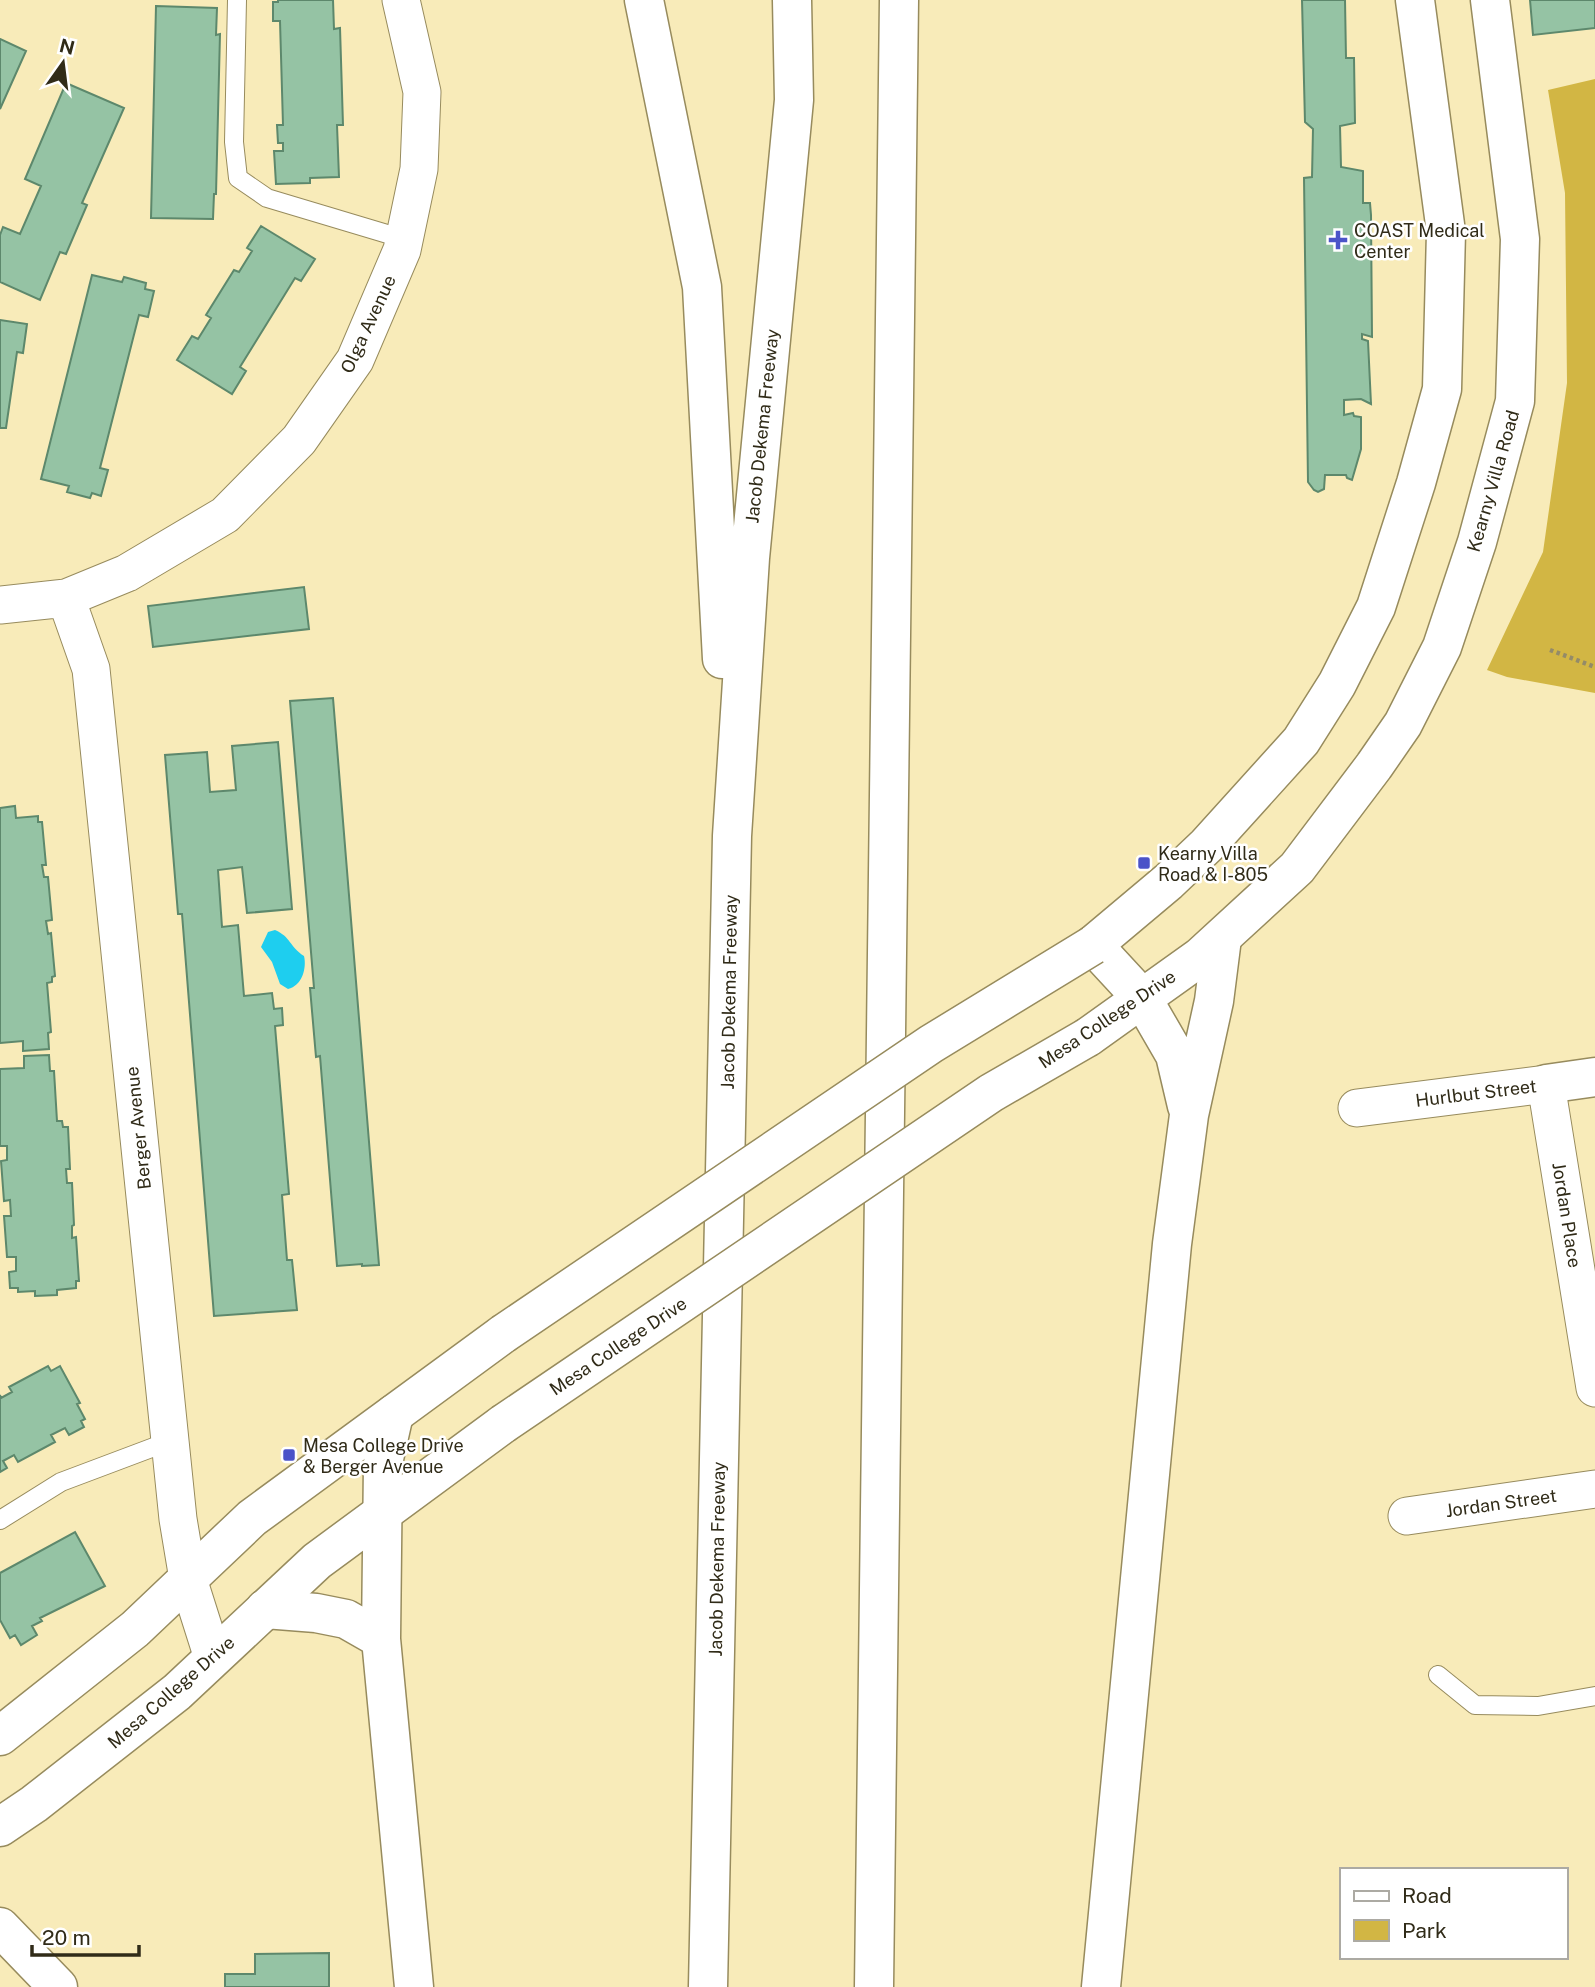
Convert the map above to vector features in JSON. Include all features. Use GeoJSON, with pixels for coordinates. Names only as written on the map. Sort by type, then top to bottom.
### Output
{"type":"FeatureCollection","features":[{"type":"Feature","properties":{"kind":"main road"},"geometry":{"type":"LineString","coordinates":[[644,0],[702,287],[732,836]]}},
{"type":"Feature","properties":{"kind":"main road","name":"Jacob Dekema Freeway"},"geometry":{"type":"LineString","coordinates":[[708,1987],[732,836],[750,558],[794,100],[792,0]]}},
{"type":"Feature","properties":{"kind":"main road"},"geometry":{"type":"LineString","coordinates":[[874,1987],[899,0]]}},
{"type":"Feature","properties":{"kind":"main road"},"geometry":{"type":"LineString","coordinates":[[0,1736],[135,1629],[252,1518],[503,1334],[931,1044],[1093,945],[1207,845],[1301,741],[1342,673],[1376,607],[1416,483],[1442,388],[1446,232],[1415,0]]}},
{"type":"Feature","properties":{"kind":"main road","name":"Kearny Villa Road"},"geometry":{"type":"LineString","coordinates":[[1261,899],[1297,868],[1403,724],[1442,647],[1477,542],[1516,401],[1520,240],[1490,0]]}},
{"type":"Feature","properties":{"kind":"main road","name":"Mesa College Drive"},"geometry":{"type":"LineString","coordinates":[[0,1827],[34,1804],[177,1692],[317,1561],[503,1424],[991,1093],[1088,1037],[1200,957],[1261,899]]}},
{"type":"Feature","properties":{"kind":"main road"},"geometry":{"type":"LineString","coordinates":[[1101,1987],[1172,1244],[1189,1115],[1214,1001],[1222,938]]}},
{"type":"Feature","properties":{"kind":"main road"},"geometry":{"type":"LineString","coordinates":[[1093,945],[1142,998],[1175,1055],[1189,1115]]}},
{"type":"Feature","properties":{"kind":"main road","name":"Hurlbut Street"},"geometry":{"type":"LineString","coordinates":[[1546,1084],[1595,1077]]}},
{"type":"Feature","properties":{"kind":"main road"},"geometry":{"type":"LineString","coordinates":[[394,1414],[383,1463],[382,1639],[414,1987]]}},
{"type":"Feature","properties":{"kind":"main road"},"geometry":{"type":"LineString","coordinates":[[265,1609],[316,1613],[346,1619],[382,1639]]}},
{"type":"Feature","properties":{"kind":"main road"},"geometry":{"type":"LineString","coordinates":[[0,1927],[58,1987]]}},
{"type":"Feature","properties":{"kind":"street","name":"Olga Avenue"},"geometry":{"type":"LineString","coordinates":[[0,606],[66,598],[127,573],[225,515],[299,440],[355,360],[402,250],[419,169],[422,92],[401,0]]}},
{"type":"Feature","properties":{"kind":"street","name":"Berger Avenue"},"geometry":{"type":"LineString","coordinates":[[66,598],[91,669],[170,1441],[188,1579],[213,1658]]}},
{"type":"Feature","properties":{"kind":"street","name":"Hurlbut Street"},"geometry":{"type":"LineString","coordinates":[[1357,1108],[1546,1084]]}},
{"type":"Feature","properties":{"kind":"street","name":"Jordan Place"},"geometry":{"type":"LineString","coordinates":[[1546,1084],[1595,1388]]}},
{"type":"Feature","properties":{"kind":"street","name":"Jordan Street"},"geometry":{"type":"LineString","coordinates":[[1407,1516],[1595,1489]]}},
{"type":"Feature","properties":{"kind":"lane"},"geometry":{"type":"LineString","coordinates":[[237,0],[234,142],[238,178],[267,198],[404,239]]}},
{"type":"Feature","properties":{"kind":"lane"},"geometry":{"type":"LineString","coordinates":[[0,1520],[61,1482],[170,1441]]}},
{"type":"Feature","properties":{"kind":"lane"},"geometry":{"type":"LineString","coordinates":[[1438,1675],[1475,1705],[1538,1706],[1595,1696]]}},
{"type":"Feature","properties":{"kind":"path"},"geometry":{"type":"LineString","coordinates":[[1550,650],[1595,667]]}},
{"type":"Feature","properties":{"kind":"green space"},"geometry":{"type":"Polygon","coordinates":[[[1595,79],[1595,693],[1507,677],[1487,670],[1543,552],[1567,383],[1565,193],[1548,90],[1595,79]]]}},
{"type":"Feature","properties":{"kind":"water"},"geometry":{"type":"Polygon","coordinates":[[[275,930],[304,956],[302,976],[297,984],[288,989],[280,984],[272,962],[261,947],[268,932],[275,930]]]}},
{"type":"Feature","properties":{"kind":"building"},"geometry":{"type":"Polygon","coordinates":[[[333,0],[334,29],[340,28],[343,125],[337,125],[339,177],[310,178],[310,183],[276,184],[274,151],[283,151],[283,143],[278,143],[277,125],[283,125],[280,21],[273,21],[273,2],[333,0]]]}},
{"type":"Feature","properties":{"kind":"building","name":"COAST Medical Center"},"geometry":{"type":"Polygon","coordinates":[[[1302,0],[1345,0],[1346,58],[1354,58],[1355,123],[1340,126],[1341,167],[1363,171],[1363,203],[1370,203],[1371,215],[1372,337],[1362,334],[1362,339],[1368,341],[1371,404],[1361,399],[1344,400],[1344,415],[1353,413],[1354,416],[1361,417],[1361,449],[1352,480],[1346,475],[1325,475],[1324,489],[1318,492],[1308,482],[1304,178],[1312,177],[1313,129],[1305,122],[1302,0]]]}},
{"type":"Feature","properties":{"kind":"building"},"geometry":{"type":"Polygon","coordinates":[[[1530,0],[1595,0],[1595,28],[1533,35],[1530,0]]]}},
{"type":"Feature","properties":{"kind":"building"},"geometry":{"type":"Polygon","coordinates":[[[156,6],[217,8],[216,35],[220,34],[213,219],[151,218],[156,6]]]}},
{"type":"Feature","properties":{"kind":"building"},"geometry":{"type":"Polygon","coordinates":[[[0,39],[26,51],[0,109],[0,39]]]}},
{"type":"Feature","properties":{"kind":"building"},"geometry":{"type":"Polygon","coordinates":[[[66,83],[124,108],[82,203],[87,205],[66,254],[60,252],[40,300],[0,282],[0,235],[3,227],[20,234],[41,186],[25,179],[66,83]]]}},
{"type":"Feature","properties":{"kind":"building"},"geometry":{"type":"Polygon","coordinates":[[[261,226],[315,259],[301,281],[295,278],[240,367],[246,371],[232,394],[177,360],[192,336],[198,339],[211,318],[206,315],[234,270],[239,272],[252,251],[247,248],[261,226]]]}},
{"type":"Feature","properties":{"kind":"building"},"geometry":{"type":"Polygon","coordinates":[[[92,275],[122,282],[124,277],[146,283],[145,289],[154,291],[148,317],[139,315],[100,468],[108,470],[101,496],[92,493],[90,498],[67,492],[69,486],[41,479],[92,275]]]}},
{"type":"Feature","properties":{"kind":"building"},"geometry":{"type":"Polygon","coordinates":[[[0,320],[27,324],[23,353],[17,352],[6,428],[0,428],[0,320]]]}},
{"type":"Feature","properties":{"kind":"building"},"geometry":{"type":"Polygon","coordinates":[[[304,587],[309,629],[153,647],[148,606],[304,587]]]}},
{"type":"Feature","properties":{"kind":"building"},"geometry":{"type":"Polygon","coordinates":[[[333,698],[379,1265],[337,1266],[320,1056],[316,1057],[310,988],[314,988],[290,701],[333,698]]]}},
{"type":"Feature","properties":{"kind":"building"},"geometry":{"type":"Polygon","coordinates":[[[278,742],[292,909],[247,913],[242,867],[218,870],[222,927],[238,925],[244,996],[272,993],[274,1009],[282,1008],[283,1025],[275,1026],[289,1194],[282,1195],[287,1260],[292,1260],[297,1310],[214,1316],[182,914],[178,914],[165,755],[207,752],[210,792],[236,790],[232,746],[278,742]]]}},
{"type":"Feature","properties":{"kind":"building"},"geometry":{"type":"Polygon","coordinates":[[[15,806],[16,818],[38,816],[38,822],[42,822],[46,865],[42,865],[44,877],[48,877],[52,920],[46,921],[48,934],[51,933],[55,976],[52,977],[52,982],[47,983],[51,1032],[48,1033],[49,1049],[23,1051],[23,1041],[0,1043],[0,808],[15,806]]]}},
{"type":"Feature","properties":{"kind":"building"},"geometry":{"type":"Polygon","coordinates":[[[49,1055],[50,1071],[54,1071],[57,1121],[62,1121],[63,1127],[68,1127],[70,1169],[66,1169],[67,1183],[72,1183],[72,1238],[76,1237],[79,1281],[76,1281],[76,1288],[57,1290],[57,1295],[35,1296],[35,1291],[18,1292],[18,1288],[10,1288],[9,1272],[16,1271],[16,1257],[7,1257],[4,1216],[11,1216],[10,1200],[4,1201],[1,1161],[7,1160],[7,1146],[0,1146],[0,1069],[24,1068],[24,1056],[49,1055]]]}},
{"type":"Feature","properties":{"kind":"building"},"geometry":{"type":"Polygon","coordinates":[[[48,1366],[51,1371],[60,1366],[80,1403],[77,1404],[85,1419],[81,1421],[84,1427],[69,1435],[65,1428],[51,1435],[55,1442],[18,1462],[14,1455],[3,1461],[7,1468],[0,1472],[0,1395],[1,1398],[12,1392],[9,1387],[48,1366]]]}},
{"type":"Feature","properties":{"kind":"building"},"geometry":{"type":"Polygon","coordinates":[[[75,1532],[105,1586],[40,1618],[42,1621],[32,1626],[37,1635],[21,1645],[15,1635],[10,1638],[0,1620],[0,1573],[75,1532]]]}},
{"type":"Feature","properties":{"kind":"building"},"geometry":{"type":"Polygon","coordinates":[[[329,1953],[329,1987],[225,1987],[225,1974],[255,1974],[255,1954],[329,1953]]]}},
{"type":"Feature","properties":{"kind":"place","name":"COAST Medical Center"},"geometry":{"type":"Point","coordinates":[1338,240]}},
{"type":"Feature","properties":{"kind":"place","name":"Kearny Villa Road & I-805"},"geometry":{"type":"Point","coordinates":[1144,863]}},
{"type":"Feature","properties":{"kind":"place","name":"Mesa College Drive & Berger Avenue"},"geometry":{"type":"Point","coordinates":[289,1455]}}]}
